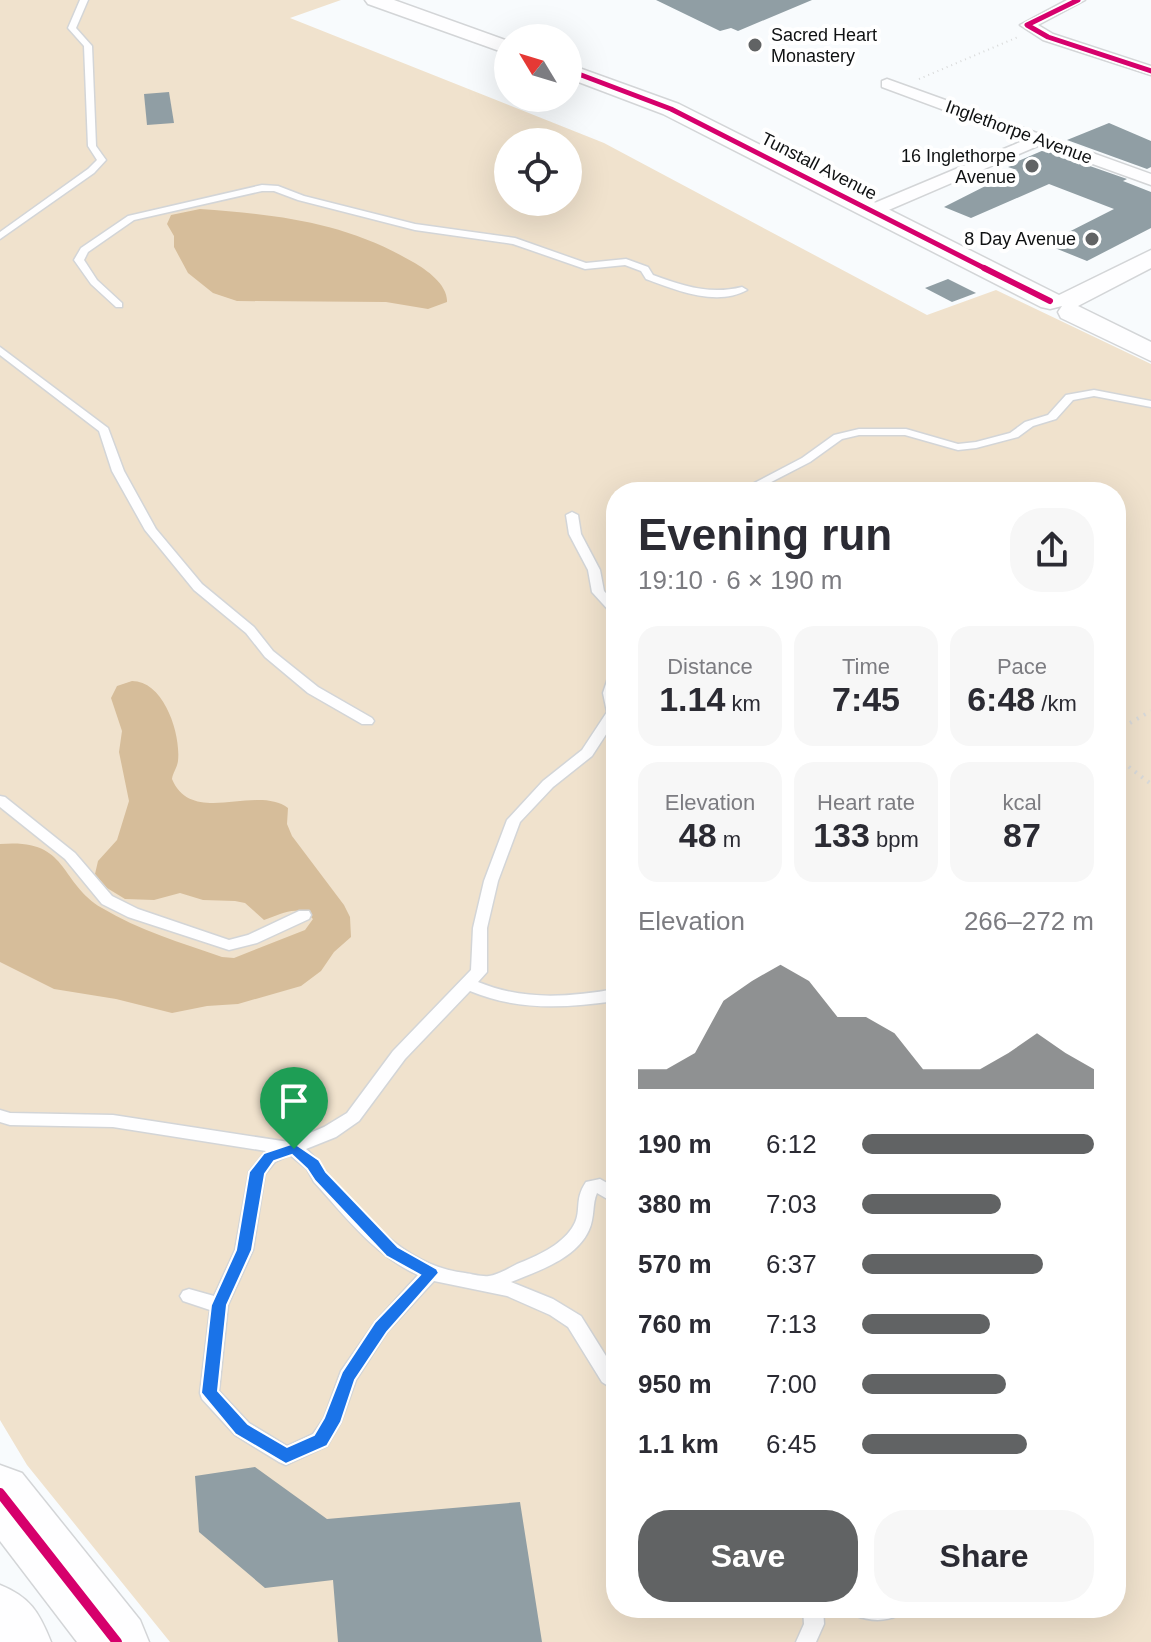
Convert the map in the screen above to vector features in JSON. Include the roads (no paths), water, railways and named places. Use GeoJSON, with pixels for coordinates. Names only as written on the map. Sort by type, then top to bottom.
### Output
{"type":"FeatureCollection","features":[{"type":"Feature","properties":{"kind":"highway"},"geometry":{"type":"LineString","coordinates":[[0,1493],[117,1642]]}},
{"type":"Feature","properties":{"kind":"highway"},"geometry":{"type":"LineString","coordinates":[[0,1616],[19,1642]]}},
{"type":"Feature","properties":{"kind":"street"},"geometry":{"type":"LineString","coordinates":[[375,0],[494,43]]}},
{"type":"Feature","properties":{"kind":"street"},"geometry":{"type":"LineString","coordinates":[[1078,0],[1027,25],[1048,37],[1151,71]]}},
{"type":"Feature","properties":{"kind":"street","name":"Tunstall Avenue"},"geometry":{"type":"LineString","coordinates":[[582,75],[671,109],[1063,304],[1151,353]]}},
{"type":"Feature","properties":{"kind":"street","name":"Inglethorpe Avenue"},"geometry":{"type":"LineString","coordinates":[[887,84],[1151,180]]}},
{"type":"Feature","properties":{"kind":"street"},"geometry":{"type":"LineString","coordinates":[[871,211],[1038,140]]}},
{"type":"Feature","properties":{"kind":"street"},"geometry":{"type":"LineString","coordinates":[[1063,304],[1151,258]]}},
{"type":"Feature","properties":{"kind":"lane"},"geometry":{"type":"LineString","coordinates":[[0,236],[102,160],[92,146],[88,46],[72,28],[84,0]]}},
{"type":"Feature","properties":{"kind":"lane"},"geometry":{"type":"LineString","coordinates":[[119,305],[94,282],[79,260],[84,250],[131,218],[262,188],[275,188],[347,211],[415,227],[515,241],[542,252],[553,267],[560,269],[626,262],[645,269],[649,277],[668,285],[720,295],[742,290]]}},
{"type":"Feature","properties":{"kind":"lane"},"geometry":{"type":"LineString","coordinates":[[0,350],[104,430],[118,471],[151,530],[198,587],[250,630],[269,654],[313,690],[367,721]]}},
{"type":"Feature","properties":{"kind":"lane"},"geometry":{"type":"LineString","coordinates":[[763,482],[806,460],[838,437],[859,432],[906,432],[958,447],[1014,435],[1029,424],[1052,417],[1070,397],[1094,393],[1151,404]]}},
{"type":"Feature","properties":{"kind":"lane"},"geometry":{"type":"LineString","coordinates":[[572,515],[575,534],[594,570],[598,592],[606,600]]}},
{"type":"Feature","properties":{"kind":"lane"},"geometry":{"type":"LineString","coordinates":[[431,1273],[381,1327],[348,1377],[332,1422],[320,1440],[286,1456],[242,1429],[209,1393],[219,1305],[244,1250],[257,1172],[269,1157],[294,1149],[353,1117],[399,1055],[479,972],[480,928],[491,881],[514,820],[548,784],[587,753],[606,724]]}},
{"type":"Feature","properties":{"kind":"lane"},"geometry":{"type":"LineString","coordinates":[[0,800],[70,856],[107,900],[133,913],[229,945],[263,935],[304,915]]}},
{"type":"Feature","properties":{"kind":"lane"},"geometry":{"type":"LineString","coordinates":[[467,984],[499,998],[557,1004],[606,997]]}},
{"type":"Feature","properties":{"kind":"lane"},"geometry":{"type":"LineString","coordinates":[[0,1116],[10,1119],[113,1121],[294,1149],[313,1164],[320,1177],[392,1252],[431,1273],[535,1297],[571,1317],[591,1343],[606,1375]]}},
{"type":"Feature","properties":{"kind":"lane"},"geometry":{"type":"LineString","coordinates":[[489,1284],[550,1259],[581,1232],[589,1210],[586,1196],[592,1187],[600,1186],[606,1190]]}},
{"type":"Feature","properties":{"kind":"lane"},"geometry":{"type":"LineString","coordinates":[[189,1296],[219,1305]]}},
{"type":"Feature","properties":{"kind":"lane"},"geometry":{"type":"LineString","coordinates":[[806,1642],[814,1618]]}},
{"type":"Feature","properties":{"kind":"place","name":"Sacred Heart Monastery"},"geometry":{"type":"Point","coordinates":[755,45]}},
{"type":"Feature","properties":{"kind":"place","name":"16 Inglethorpe Avenue"},"geometry":{"type":"Point","coordinates":[1032,166]}},
{"type":"Feature","properties":{"kind":"place","name":"8 Day Avenue"},"geometry":{"type":"Point","coordinates":[1092,239]}}]}
